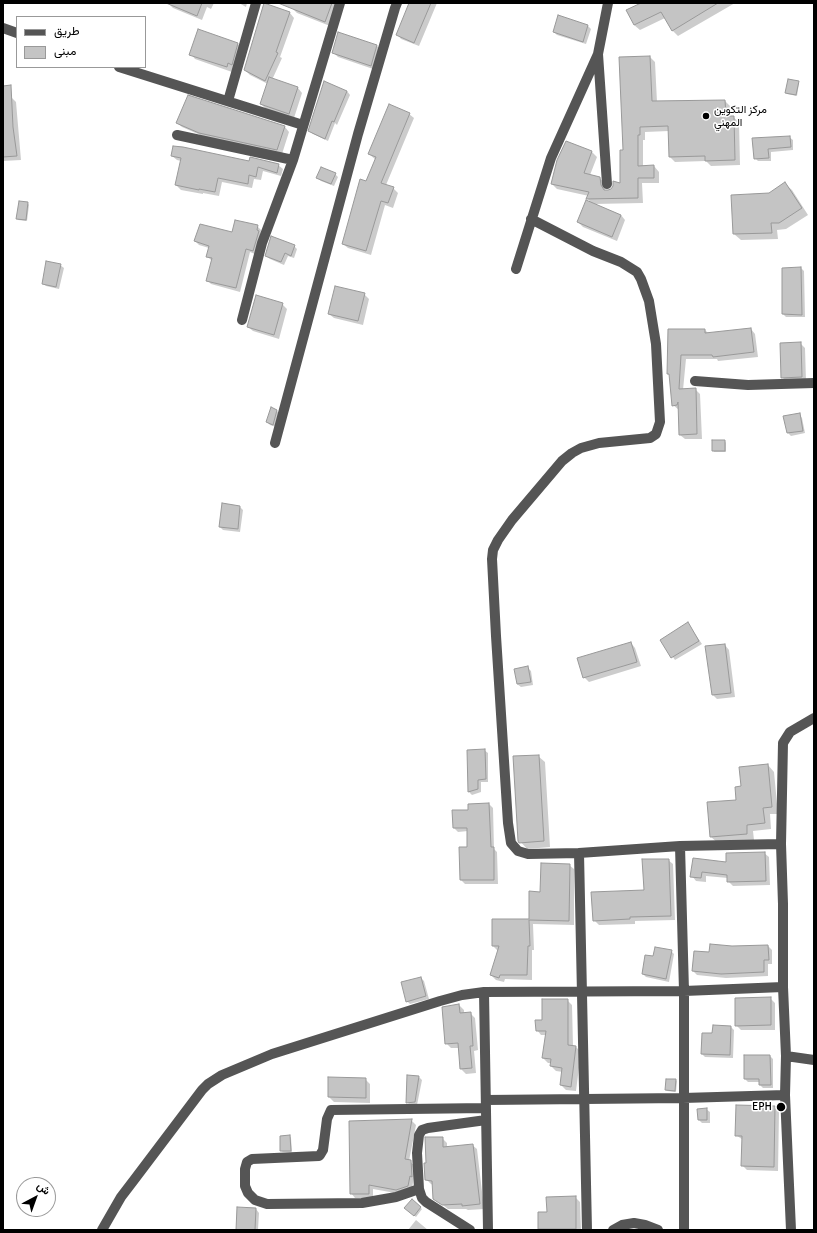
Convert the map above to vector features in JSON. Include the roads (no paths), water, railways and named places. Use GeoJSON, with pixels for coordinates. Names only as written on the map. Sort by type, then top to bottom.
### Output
{"type":"FeatureCollection","features":[{"type":"Feature","properties":{"kind":"street"},"geometry":{"type":"LineString","coordinates":[[228,101],[256,3]]}},
{"type":"Feature","properties":{"kind":"street"},"geometry":{"type":"LineString","coordinates":[[242,320],[262,242],[304,125],[340,3]]}},
{"type":"Feature","properties":{"kind":"street"},"geometry":{"type":"LineString","coordinates":[[275,443],[358,134],[397,3]]}},
{"type":"Feature","properties":{"kind":"street"},"geometry":{"type":"LineString","coordinates":[[516,269],[551,158],[598,54],[608,3]]}},
{"type":"Feature","properties":{"kind":"street"},"geometry":{"type":"LineString","coordinates":[[3,28],[16,33]]}},
{"type":"Feature","properties":{"kind":"street"},"geometry":{"type":"LineString","coordinates":[[598,54],[607,184]]}},
{"type":"Feature","properties":{"kind":"street"},"geometry":{"type":"LineString","coordinates":[[122,68],[304,125]]}},
{"type":"Feature","properties":{"kind":"street"},"geometry":{"type":"LineString","coordinates":[[177,135],[292,160]]}},
{"type":"Feature","properties":{"kind":"street"},"geometry":{"type":"LineString","coordinates":[[531,220],[593,251],[621,262],[636,272],[643,283],[649,301],[656,351],[660,422],[656,434],[650,438],[593,445],[581,448],[572,453],[562,461],[512,520],[493,550],[492,559],[496,636],[508,823],[511,843],[518,851],[528,854],[579,853],[680,846],[781,844]]}},
{"type":"Feature","properties":{"kind":"street"},"geometry":{"type":"LineString","coordinates":[[695,381],[748,385],[814,383]]}},
{"type":"Feature","properties":{"kind":"street"},"geometry":{"type":"LineString","coordinates":[[791,1230],[785,1095],[786,1056],[782,987],[783,904],[781,844],[783,743],[790,732],[814,718]]}},
{"type":"Feature","properties":{"kind":"street"},"geometry":{"type":"LineString","coordinates":[[680,846],[684,991],[684,1230]]}},
{"type":"Feature","properties":{"kind":"street"},"geometry":{"type":"LineString","coordinates":[[579,853],[587,1230]]}},
{"type":"Feature","properties":{"kind":"street"},"geometry":{"type":"LineString","coordinates":[[102,1230],[121,1197],[202,1090],[222,1075],[272,1054],[447,999],[484,992],[684,991],[782,987]]}},
{"type":"Feature","properties":{"kind":"street"},"geometry":{"type":"LineString","coordinates":[[484,992],[488,1230]]}},
{"type":"Feature","properties":{"kind":"street"},"geometry":{"type":"LineString","coordinates":[[786,1056],[814,1060]]}},
{"type":"Feature","properties":{"kind":"street"},"geometry":{"type":"LineString","coordinates":[[419,1189],[396,1197],[362,1203],[267,1204],[256,1200],[248,1193],[245,1186],[245,1169],[247,1162],[252,1159],[318,1156],[323,1150],[327,1119],[331,1110],[584,1099],[785,1095]]}},
{"type":"Feature","properties":{"kind":"street"},"geometry":{"type":"LineString","coordinates":[[470,1230],[422,1198],[419,1189],[416,1153],[419,1136],[422,1130],[448,1124],[486,1120]]}},
{"type":"Feature","properties":{"kind":"street"},"geometry":{"type":"LineString","coordinates":[[613,1230],[622,1225],[634,1223],[645,1224],[658,1230]]}},
{"type":"Feature","properties":{"kind":"place","name":"مركز التكوين المهني"},"geometry":{"type":"Point","coordinates":[706,116]}},
{"type":"Feature","properties":{"kind":"place","name":"EPH"},"geometry":{"type":"Point","coordinates":[781,1107]}}]}
